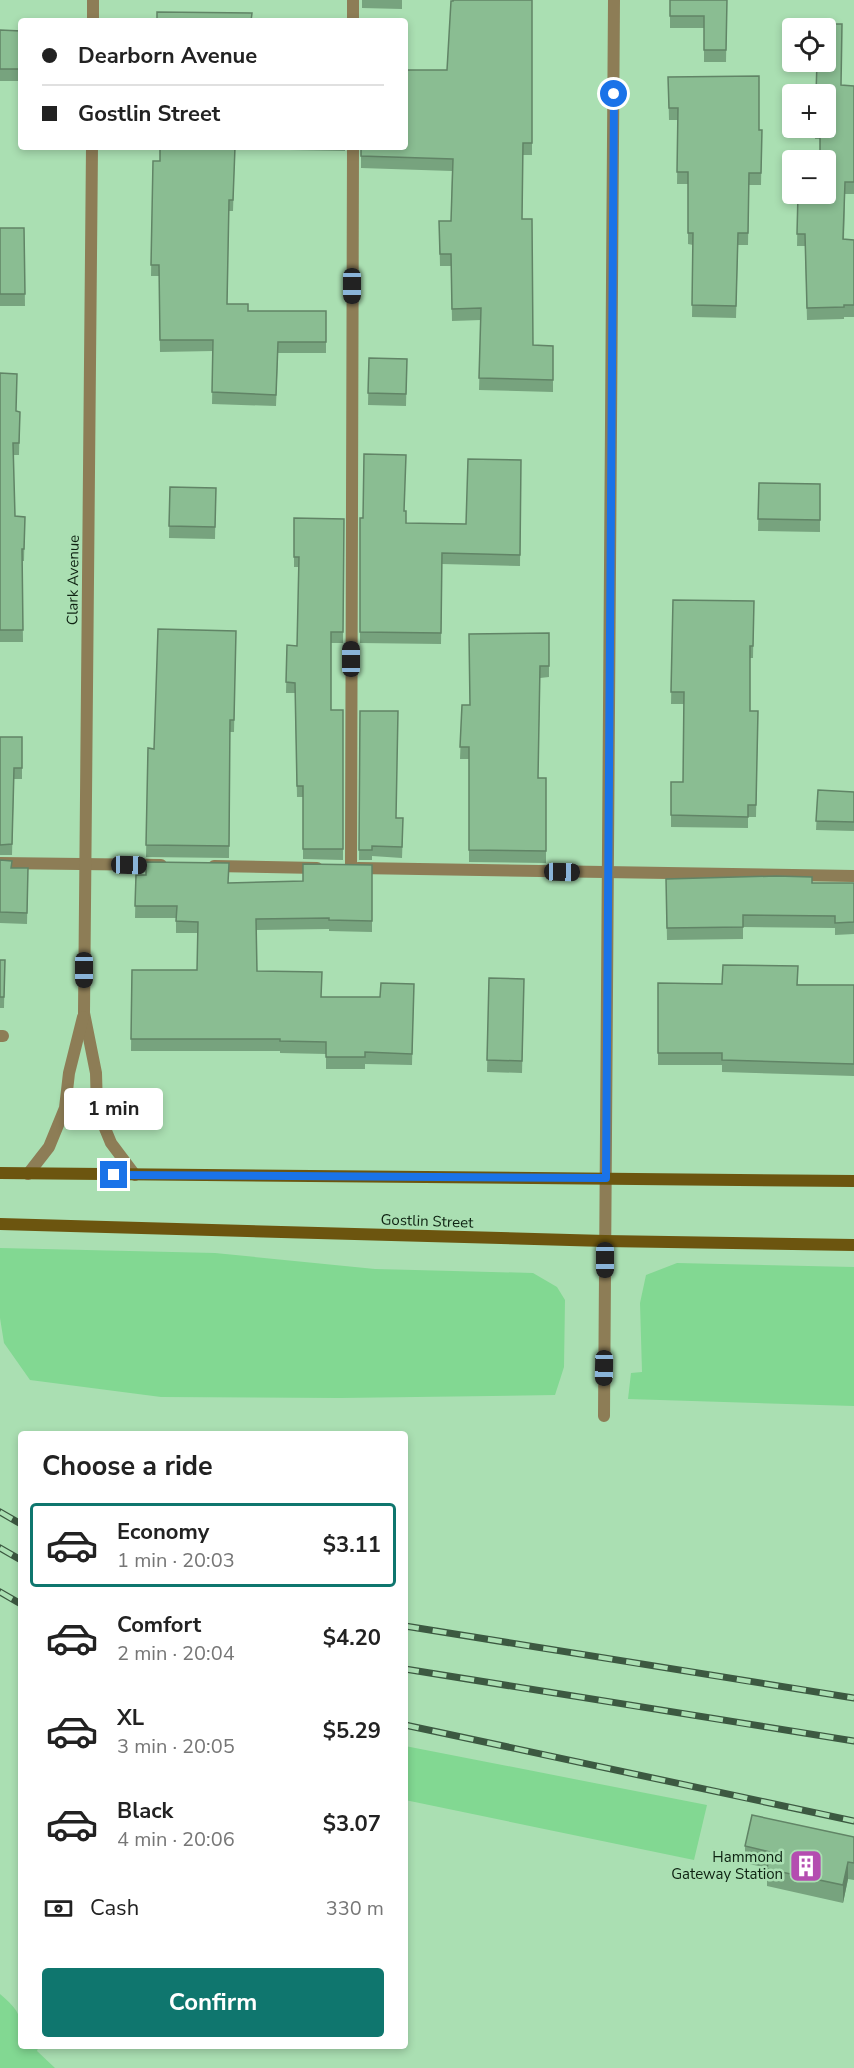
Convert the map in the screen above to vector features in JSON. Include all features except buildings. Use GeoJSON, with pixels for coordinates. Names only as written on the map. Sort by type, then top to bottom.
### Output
{"type":"FeatureCollection","features":[{"type":"Feature","properties":{"kind":"main road"},"geometry":{"type":"LineString","coordinates":[[0,1173],[854,1181]]}},
{"type":"Feature","properties":{"kind":"main road","name":"Gostlin Street"},"geometry":{"type":"LineString","coordinates":[[0,1224],[605,1241],[854,1245]]}},
{"type":"Feature","properties":{"kind":"street"},"geometry":{"type":"LineString","coordinates":[[93,0],[93,18]]}},
{"type":"Feature","properties":{"kind":"street"},"geometry":{"type":"LineString","coordinates":[[353,0],[353,18]]}},
{"type":"Feature","properties":{"kind":"street"},"geometry":{"type":"LineString","coordinates":[[604,1416],[614,0]]}},
{"type":"Feature","properties":{"kind":"street","name":"Clark Avenue"},"geometry":{"type":"LineString","coordinates":[[92,150],[84,1013],[96,1073],[98,1109],[111,1143],[135,1175]]}},
{"type":"Feature","properties":{"kind":"street"},"geometry":{"type":"LineString","coordinates":[[339,868],[353,150]]}},
{"type":"Feature","properties":{"kind":"street"},"geometry":{"type":"LineString","coordinates":[[0,862],[177,865]]}},
{"type":"Feature","properties":{"kind":"street"},"geometry":{"type":"LineString","coordinates":[[201,866],[854,876]]}},
{"type":"Feature","properties":{"kind":"street","name":"Clark Avenue"},"geometry":{"type":"LineString","coordinates":[[28,1174],[49,1147],[65,1108],[69,1073],[84,1013]]}},
{"type":"Feature","properties":{"kind":"green space"},"geometry":{"type":"Polygon","coordinates":[[[0,1248],[215,1253],[375,1269],[533,1273],[557,1287],[565,1300],[564,1367],[555,1395],[340,1398],[161,1397],[30,1380],[4,1343],[0,1318],[0,1248]]]}},
{"type":"Feature","properties":{"kind":"green space"},"geometry":{"type":"Polygon","coordinates":[[[677,1263],[854,1267],[854,1406],[628,1399],[631,1373],[642,1372],[640,1303],[646,1275],[677,1263]]]}},
{"type":"Feature","properties":{"kind":"green space"},"geometry":{"type":"Polygon","coordinates":[[[408,1747],[707,1805],[694,1860],[408,1801],[408,1747]]]}},
{"type":"Feature","properties":{"kind":"green space"},"geometry":{"type":"Polygon","coordinates":[[[0,1994],[13,2006],[18,2014],[18,2049],[38,2049],[37,2051],[55,2068],[0,2068],[0,1994]]]}},
{"type":"Feature","properties":{"kind":"railway"},"geometry":{"type":"LineString","coordinates":[[0,1512],[18,1522]]}},
{"type":"Feature","properties":{"kind":"railway"},"geometry":{"type":"LineString","coordinates":[[0,1548],[18,1558]]}},
{"type":"Feature","properties":{"kind":"railway"},"geometry":{"type":"LineString","coordinates":[[0,1592],[18,1602]]}},
{"type":"Feature","properties":{"kind":"railway"},"geometry":{"type":"LineString","coordinates":[[408,1626],[854,1698]]}},
{"type":"Feature","properties":{"kind":"railway"},"geometry":{"type":"LineString","coordinates":[[408,1669],[854,1741]]}},
{"type":"Feature","properties":{"kind":"railway"},"geometry":{"type":"LineString","coordinates":[[408,1726],[854,1821]]}},
{"type":"Feature","properties":{"kind":"place","name":"Hammond Gateway Station"},"geometry":{"type":"Point","coordinates":[806,1866]}},
{"type":"Feature","properties":{"kind":"route"},"geometry":{"type":"LineString","coordinates":[[114,1175],[606,1178],[614,94]]}}]}
